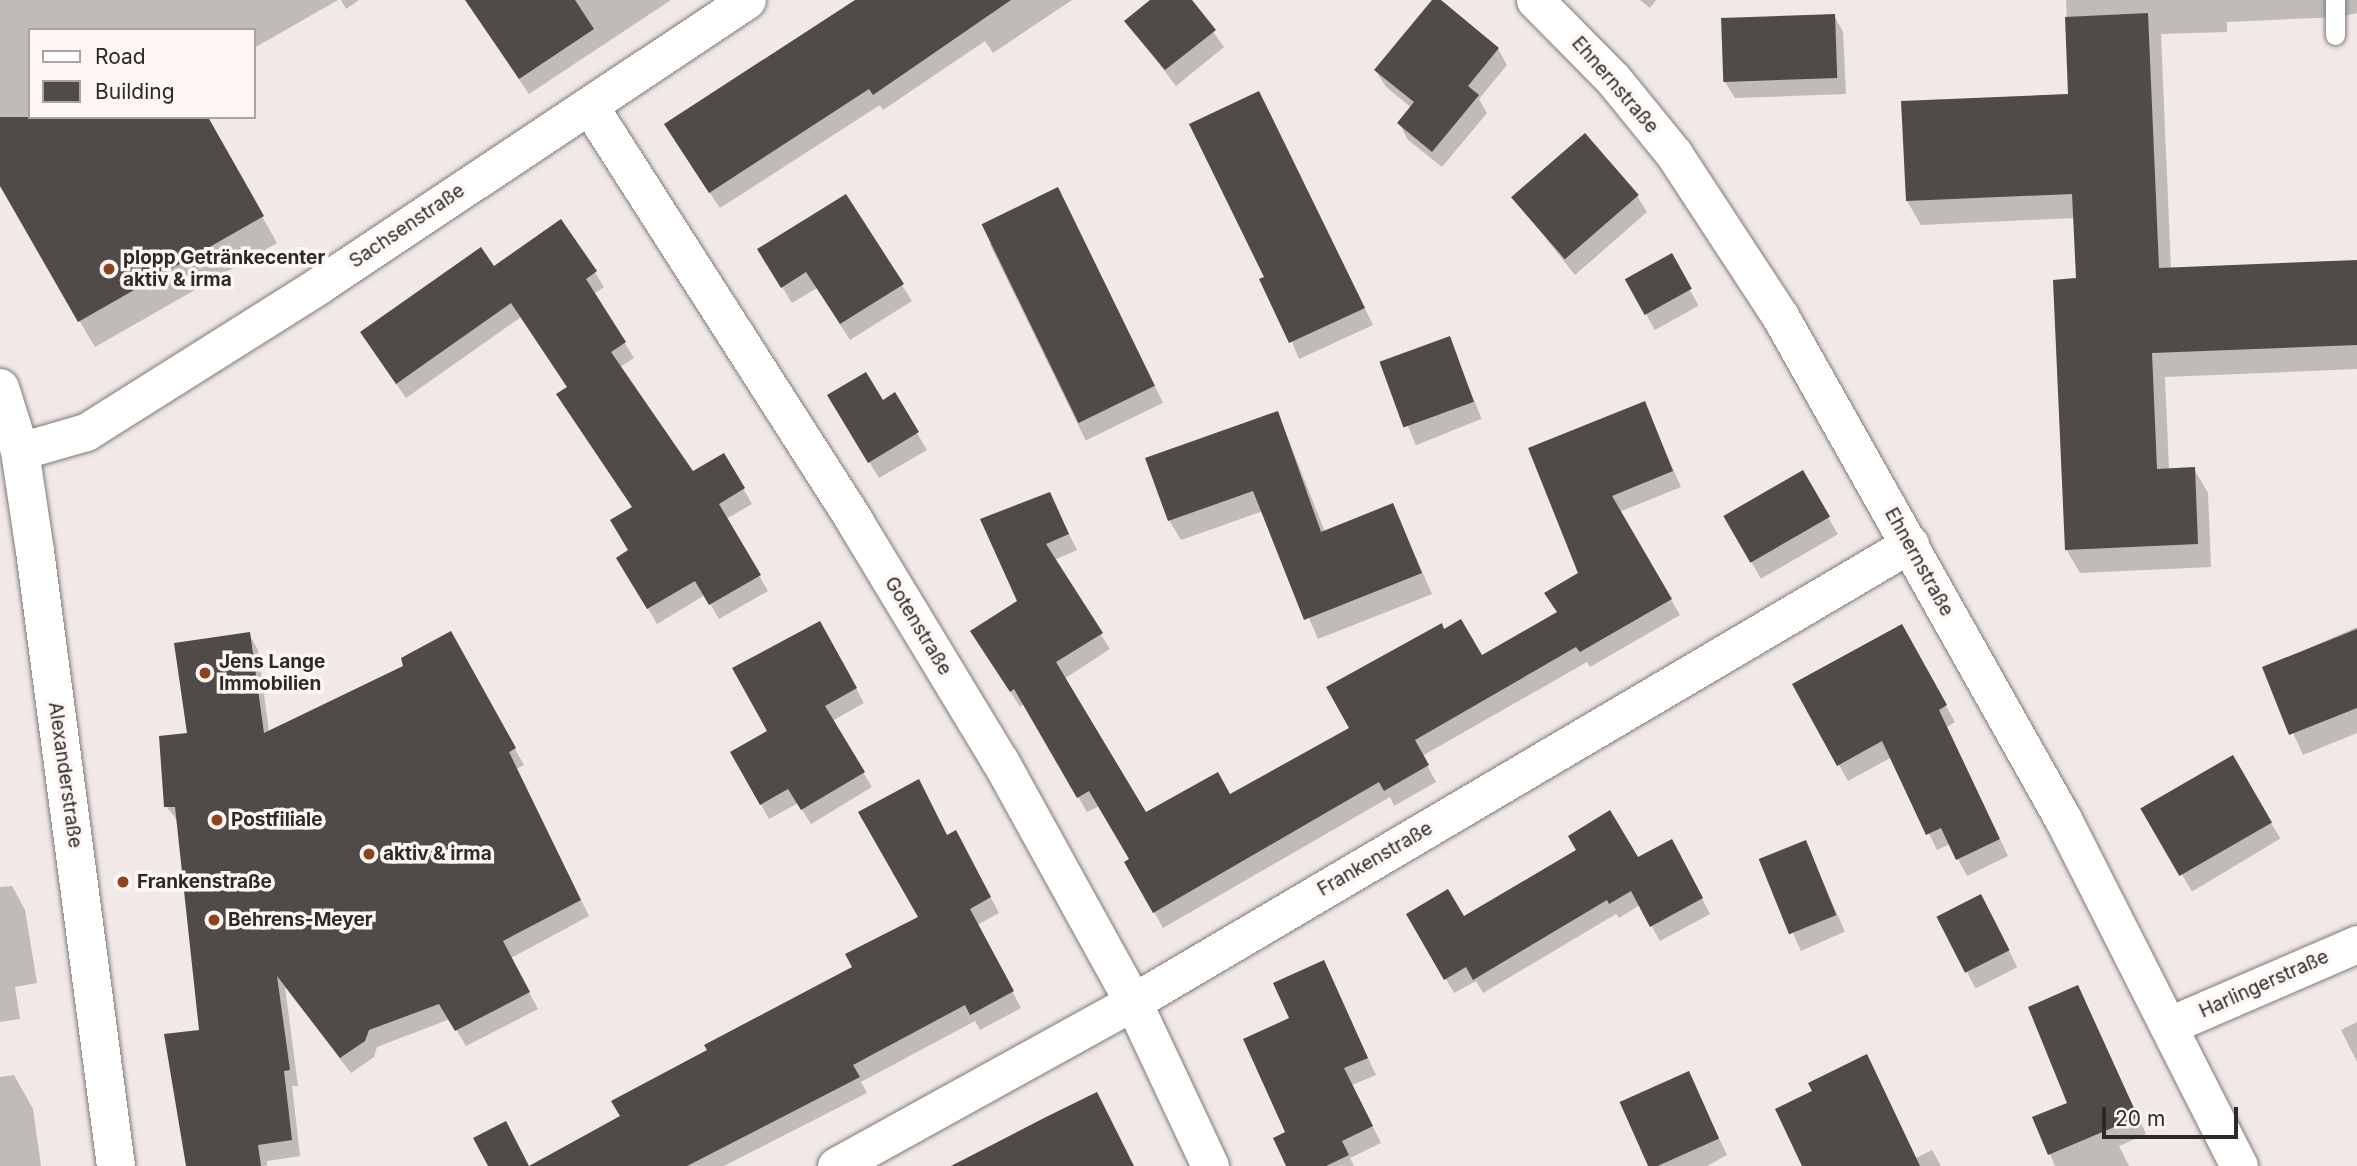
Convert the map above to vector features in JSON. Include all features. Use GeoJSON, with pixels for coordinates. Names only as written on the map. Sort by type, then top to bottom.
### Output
{"type":"FeatureCollection","features":[{"type":"Feature","properties":{"kind":"street","name":"Sachsenstraße"},"geometry":{"type":"LineString","coordinates":[[20,451],[86,432],[590,107],[747,0]]}},
{"type":"Feature","properties":{"kind":"street","name":"Ehnernstraße"},"geometry":{"type":"LineString","coordinates":[[1535,0],[1613,79],[1674,154],[1780,316],[2063,819],[2170,1025],[2239,1166]]}},
{"type":"Feature","properties":{"kind":"street","name":"Gotenstraße"},"geometry":{"type":"LineString","coordinates":[[590,107],[855,522],[1000,761],[1133,1002],[1210,1166]]}},
{"type":"Feature","properties":{"kind":"street","name":"Alexanderstraße"},"geometry":{"type":"LineString","coordinates":[[0,388],[20,451],[116,1166]]}},
{"type":"Feature","properties":{"kind":"street","name":"Frankenstraße"},"geometry":{"type":"LineString","coordinates":[[836,1166],[1133,1002],[1910,544]]}},
{"type":"Feature","properties":{"kind":"street","name":"Harlingerstraße"},"geometry":{"type":"LineString","coordinates":[[2170,1025],[2357,944]]}},
{"type":"Feature","properties":{"kind":"lane"},"geometry":{"type":"LineString","coordinates":[[2335,0],[2335,35]]}},
{"type":"Feature","properties":{"kind":"building"},"geometry":{"type":"Polygon","coordinates":[[[465,0],[575,0],[594,29],[519,79],[465,0]]]}},
{"type":"Feature","properties":{"kind":"building"},"geometry":{"type":"Polygon","coordinates":[[[855,0],[1011,0],[873,95],[869,89],[709,193],[664,124],[855,0]]]}},
{"type":"Feature","properties":{"kind":"building"},"geometry":{"type":"Polygon","coordinates":[[[1150,0],[1192,0],[1216,30],[1165,70],[1124,21],[1150,0]]]}},
{"type":"Feature","properties":{"kind":"building"},"geometry":{"type":"Polygon","coordinates":[[[1432,0],[1441,0],[1499,48],[1468,86],[1479,95],[1432,152],[1397,123],[1414,102],[1374,70],[1432,0]]]}},
{"type":"Feature","properties":{"kind":"building"},"geometry":{"type":"Polygon","coordinates":[[[2148,13],[2159,268],[2357,260],[2357,345],[2152,353],[2157,469],[2195,467],[2198,544],[2065,550],[2053,280],[2076,278],[2072,194],[1906,201],[1901,101],[2068,94],[2065,17],[2148,13]]]}},
{"type":"Feature","properties":{"kind":"building"},"geometry":{"type":"Polygon","coordinates":[[[1835,14],[1837,78],[1723,82],[1721,18],[1835,14]]]}},
{"type":"Feature","properties":{"kind":"building"},"geometry":{"type":"Polygon","coordinates":[[[1259,91],[1365,308],[1289,343],[1259,279],[1264,277],[1189,124],[1259,91]]]}},
{"type":"Feature","properties":{"kind":"building","name":"plopp Getränkecenter aktiv & irma"},"geometry":{"type":"Polygon","coordinates":[[[0,117],[209,119],[264,216],[78,322],[0,186],[0,117]]]}},
{"type":"Feature","properties":{"kind":"building"},"geometry":{"type":"Polygon","coordinates":[[[1585,133],[1639,195],[1565,259],[1511,197],[1585,133]]]}},
{"type":"Feature","properties":{"kind":"building"},"geometry":{"type":"Polygon","coordinates":[[[1058,187],[1155,386],[1078,423],[982,224],[1058,187]]]}},
{"type":"Feature","properties":{"kind":"building"},"geometry":{"type":"Polygon","coordinates":[[[846,194],[904,284],[840,324],[806,272],[781,288],[757,249],[846,194]]]}},
{"type":"Feature","properties":{"kind":"building"},"geometry":{"type":"Polygon","coordinates":[[[561,219],[597,271],[586,279],[626,342],[611,352],[693,471],[724,453],[745,488],[719,504],[761,575],[709,605],[695,581],[647,609],[616,558],[628,550],[610,520],[632,507],[556,394],[567,387],[511,303],[396,384],[360,332],[481,247],[494,266],[561,219]]]}},
{"type":"Feature","properties":{"kind":"building"},"geometry":{"type":"Polygon","coordinates":[[[1672,253],[1692,289],[1645,315],[1625,279],[1672,253]]]}},
{"type":"Feature","properties":{"kind":"building"},"geometry":{"type":"Polygon","coordinates":[[[1450,336],[1474,402],[1403,427],[1380,362],[1450,336]]]}},
{"type":"Feature","properties":{"kind":"building"},"geometry":{"type":"Polygon","coordinates":[[[866,372],[883,400],[895,392],[919,432],[868,463],[827,395],[866,372]]]}},
{"type":"Feature","properties":{"kind":"building"},"geometry":{"type":"Polygon","coordinates":[[[1645,401],[1673,471],[1612,496],[1672,599],[1580,652],[1576,647],[1415,740],[1429,765],[1384,791],[1379,782],[1153,913],[1124,862],[1129,859],[1089,791],[1077,798],[1014,689],[1010,692],[970,631],[1017,601],[980,519],[1050,492],[1069,534],[1046,544],[1103,633],[1056,662],[1146,812],[1218,772],[1230,794],[1349,728],[1326,687],[1442,623],[1444,629],[1461,619],[1482,655],[1557,612],[1544,593],[1578,573],[1528,448],[1645,401]]]}},
{"type":"Feature","properties":{"kind":"building"},"geometry":{"type":"Polygon","coordinates":[[[1278,411],[1321,532],[1393,503],[1422,573],[1304,620],[1253,491],[1168,521],[1145,458],[1278,411]]]}},
{"type":"Feature","properties":{"kind":"building"},"geometry":{"type":"Polygon","coordinates":[[[1803,470],[1830,517],[1750,563],[1723,516],[1803,470]]]}},
{"type":"Feature","properties":{"kind":"building"},"geometry":{"type":"Polygon","coordinates":[[[820,621],[857,688],[825,706],[865,772],[801,810],[788,789],[760,805],[730,752],[767,731],[732,668],[820,621]]]}},
{"type":"Feature","properties":{"kind":"building"},"geometry":{"type":"Polygon","coordinates":[[[1902,624],[1947,705],[1939,710],[2000,839],[1956,860],[1941,828],[1926,835],[1882,741],[1837,766],[1792,684],[1902,624]]]}},
{"type":"Feature","properties":{"kind":"building"},"geometry":{"type":"Polygon","coordinates":[[[2357,629],[2357,708],[2289,735],[2262,667],[2357,629]]]}},
{"type":"Feature","properties":{"kind":"building","name":"aktiv & irma"},"geometry":{"type":"Polygon","coordinates":[[[451,631],[516,748],[509,752],[581,900],[503,941],[530,992],[455,1031],[439,1004],[369,1030],[365,1041],[340,1058],[277,976],[290,1070],[284,1071],[292,1140],[258,1145],[261,1166],[186,1166],[164,1034],[199,1030],[175,807],[164,807],[159,736],[187,733],[174,643],[250,632],[264,733],[403,666],[401,658],[451,631]]]}},
{"type":"Feature","properties":{"kind":"building"},"geometry":{"type":"Polygon","coordinates":[[[2233,755],[2272,823],[2179,876],[2140,809],[2233,755]]]}},
{"type":"Feature","properties":{"kind":"building"},"geometry":{"type":"Polygon","coordinates":[[[919,779],[947,835],[956,830],[991,897],[970,909],[1014,991],[970,1015],[965,1005],[853,1065],[860,1077],[687,1166],[529,1166],[620,1116],[611,1101],[707,1050],[704,1045],[852,967],[845,954],[918,917],[858,812],[919,779]]]}},
{"type":"Feature","properties":{"kind":"building"},"geometry":{"type":"Polygon","coordinates":[[[1610,810],[1638,857],[1672,839],[1703,898],[1650,927],[1631,891],[1609,904],[1607,900],[1473,980],[1466,967],[1444,980],[1406,914],[1448,889],[1464,916],[1576,850],[1568,836],[1610,810]]]}},
{"type":"Feature","properties":{"kind":"building"},"geometry":{"type":"Polygon","coordinates":[[[1806,840],[1836,915],[1789,934],[1759,859],[1806,840]]]}},
{"type":"Feature","properties":{"kind":"building"},"geometry":{"type":"Polygon","coordinates":[[[1981,894],[2010,950],[1965,973],[1936,917],[1981,894]]]}},
{"type":"Feature","properties":{"kind":"building"},"geometry":{"type":"Polygon","coordinates":[[[1324,960],[1368,1058],[1344,1068],[1373,1126],[1342,1141],[1349,1155],[1326,1166],[1286,1166],[1273,1138],[1285,1132],[1243,1039],[1289,1018],[1273,983],[1324,960]]]}},
{"type":"Feature","properties":{"kind":"building"},"geometry":{"type":"Polygon","coordinates":[[[2078,985],[2138,1117],[2048,1155],[2032,1117],[2067,1103],[2028,1007],[2078,985]]]}},
{"type":"Feature","properties":{"kind":"building"},"geometry":{"type":"Polygon","coordinates":[[[1867,1054],[1920,1166],[1802,1166],[1775,1109],[1812,1091],[1808,1083],[1867,1054]]]}},
{"type":"Feature","properties":{"kind":"building"},"geometry":{"type":"Polygon","coordinates":[[[1689,1071],[1719,1139],[1658,1166],[1648,1166],[1620,1102],[1689,1071]]]}},
{"type":"Feature","properties":{"kind":"building"},"geometry":{"type":"Polygon","coordinates":[[[1097,1092],[1134,1166],[951,1166],[1046,1117],[1097,1092]]]}},
{"type":"Feature","properties":{"kind":"building"},"geometry":{"type":"Polygon","coordinates":[[[506,1121],[529,1166],[488,1166],[473,1138],[506,1121]]]}},
{"type":"Feature","properties":{"kind":"place","name":"plopp Getränkecenter aktiv & irma"},"geometry":{"type":"Point","coordinates":[109,269]}},
{"type":"Feature","properties":{"kind":"place","name":"Jens Lange Immobilien"},"geometry":{"type":"Point","coordinates":[205,673]}},
{"type":"Feature","properties":{"kind":"place","name":"Postfiliale"},"geometry":{"type":"Point","coordinates":[217,820]}},
{"type":"Feature","properties":{"kind":"place","name":"aktiv & irma"},"geometry":{"type":"Point","coordinates":[369,854]}},
{"type":"Feature","properties":{"kind":"place","name":"Frankenstraße"},"geometry":{"type":"Point","coordinates":[123,882]}},
{"type":"Feature","properties":{"kind":"place","name":"Behrens-Meyer"},"geometry":{"type":"Point","coordinates":[214,920]}}]}
